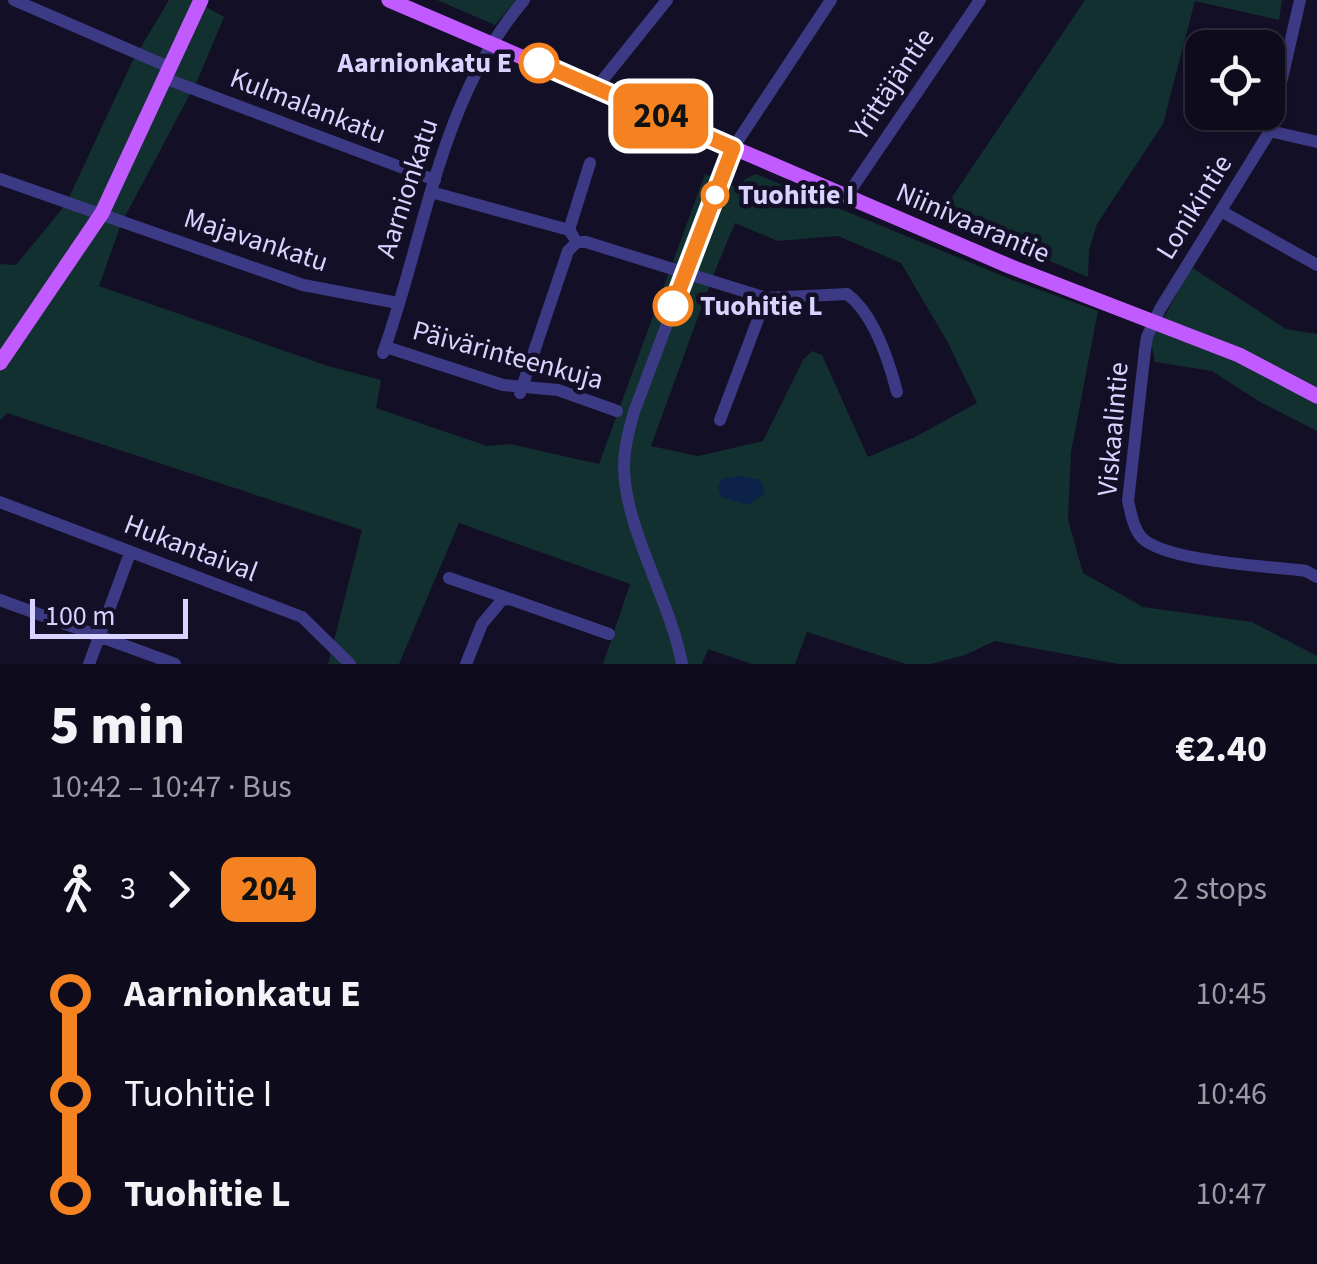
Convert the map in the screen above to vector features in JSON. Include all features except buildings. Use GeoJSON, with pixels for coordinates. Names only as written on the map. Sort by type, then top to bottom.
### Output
{"type":"FeatureCollection","features":[{"type":"Feature","properties":{"kind":"main road"},"geometry":{"type":"LineString","coordinates":[[186,28],[193,0]]}},
{"type":"Feature","properties":{"kind":"main road"},"geometry":{"type":"LineString","coordinates":[[3,359],[102,214],[201,0]]}},
{"type":"Feature","properties":{"kind":"main road","name":"Niinivaarantie"},"geometry":{"type":"LineString","coordinates":[[389,0],[846,197],[1239,355],[1317,396]]}},
{"type":"Feature","properties":{"kind":"street","name":"Kulmalankatu"},"geometry":{"type":"LineString","coordinates":[[14,0],[166,72],[433,186],[586,242],[766,298]]}},
{"type":"Feature","properties":{"kind":"street","name":"Aarnionkatu"},"geometry":{"type":"LineString","coordinates":[[384,350],[464,95],[490,42],[524,0]]}},
{"type":"Feature","properties":{"kind":"street"},"geometry":{"type":"LineString","coordinates":[[597,87],[666,0]]}},
{"type":"Feature","properties":{"kind":"street"},"geometry":{"type":"LineString","coordinates":[[682,664],[677,634],[629,506],[624,468],[634,412],[733,148],[832,0]]}},
{"type":"Feature","properties":{"kind":"street","name":"Yrittäjäntie"},"geometry":{"type":"LineString","coordinates":[[846,197],[980,0]]}},
{"type":"Feature","properties":{"kind":"street","name":"Lonikintie"},"geometry":{"type":"LineString","coordinates":[[1285,65],[1300,0]]}},
{"type":"Feature","properties":{"kind":"street"},"geometry":{"type":"LineString","coordinates":[[1270,130],[1317,142]]}},
{"type":"Feature","properties":{"kind":"street","name":"Lonikintie"},"geometry":{"type":"LineString","coordinates":[[1153,322],[1270,130]]}},
{"type":"Feature","properties":{"kind":"street"},"geometry":{"type":"LineString","coordinates":[[520,390],[573,236],[590,163]]}},
{"type":"Feature","properties":{"kind":"street","name":"Majavankatu"},"geometry":{"type":"LineString","coordinates":[[0,179],[303,285],[398,304]]}},
{"type":"Feature","properties":{"kind":"street"},"geometry":{"type":"LineString","coordinates":[[1221,211],[1317,264]]}},
{"type":"Feature","properties":{"kind":"street"},"geometry":{"type":"LineString","coordinates":[[720,420],[766,298],[847,294],[858,302],[878,340],[897,392]]}},
{"type":"Feature","properties":{"kind":"street","name":"Viskaalintie"},"geometry":{"type":"LineString","coordinates":[[1153,322],[1144,350],[1128,501],[1132,520],[1142,537],[1158,548],[1184,555],[1306,571],[1317,578]]}},
{"type":"Feature","properties":{"kind":"street","name":"Päivärinteenkuja"},"geometry":{"type":"LineString","coordinates":[[384,350],[520,390],[558,390],[617,411]]}},
{"type":"Feature","properties":{"kind":"street","name":"Hukantaival"},"geometry":{"type":"LineString","coordinates":[[0,502],[302,617],[350,664]]}},
{"type":"Feature","properties":{"kind":"street"},"geometry":{"type":"LineString","coordinates":[[89,664],[130,553]]}},
{"type":"Feature","properties":{"kind":"street"},"geometry":{"type":"LineString","coordinates":[[449,578],[609,634]]}},
{"type":"Feature","properties":{"kind":"street"},"geometry":{"type":"LineString","coordinates":[[466,664],[488,613],[502,600],[510,599]]}},
{"type":"Feature","properties":{"kind":"street"},"geometry":{"type":"LineString","coordinates":[[0,600],[175,664]]}},
{"type":"Feature","properties":{"kind":"green space"},"geometry":{"type":"Polygon","coordinates":[[[169,0],[194,0],[224,17],[198,79],[121,224],[99,286],[328,366],[381,380],[376,408],[487,446],[510,444],[599,464],[705,174],[738,188],[756,174],[1010,279],[1098,311],[1071,452],[1068,520],[1083,573],[1143,607],[1252,622],[1317,656],[1317,664],[1119,664],[995,641],[965,655],[931,664],[906,664],[807,632],[795,664],[752,664],[708,649],[702,664],[603,664],[630,584],[459,523],[399,664],[328,664],[362,530],[7,413],[0,421],[0,264],[16,265],[66,204],[132,62],[169,0]],[[735,223],[651,446],[698,456],[763,441],[803,360],[812,351],[822,355],[868,457],[977,403],[947,341],[901,263],[838,236],[778,241],[735,223]]]}},
{"type":"Feature","properties":{"kind":"green space"},"geometry":{"type":"Polygon","coordinates":[[[437,0],[516,0],[495,25],[437,0]]]}},
{"type":"Feature","properties":{"kind":"green space"},"geometry":{"type":"Polygon","coordinates":[[[1085,0],[1282,0],[1279,20],[1195,1],[1163,124],[1097,224],[1089,250],[1088,277],[940,215],[1085,0]]]}},
{"type":"Feature","properties":{"kind":"green space"},"geometry":{"type":"Polygon","coordinates":[[[1191,267],[1286,329],[1317,334],[1317,431],[1260,402],[1212,371],[1155,362],[1151,342],[1191,267]]]}},
{"type":"Feature","properties":{"kind":"water"},"geometry":{"type":"Polygon","coordinates":[[[742,476],[760,480],[765,493],[748,505],[721,497],[718,486],[723,478],[742,476]]]}},
{"type":"Feature","properties":{"kind":"bus line","name":"204"},"geometry":{"type":"LineString","coordinates":[[539,63],[733,148],[673,306]]}},
{"type":"Feature","properties":{"kind":"place","name":"Aarnionkatu E"},"geometry":{"type":"Point","coordinates":[539,63]}},
{"type":"Feature","properties":{"kind":"place","name":"Tuohitie I"},"geometry":{"type":"Point","coordinates":[715,195]}},
{"type":"Feature","properties":{"kind":"place","name":"Tuohitie L"},"geometry":{"type":"Point","coordinates":[673,306]}}]}
